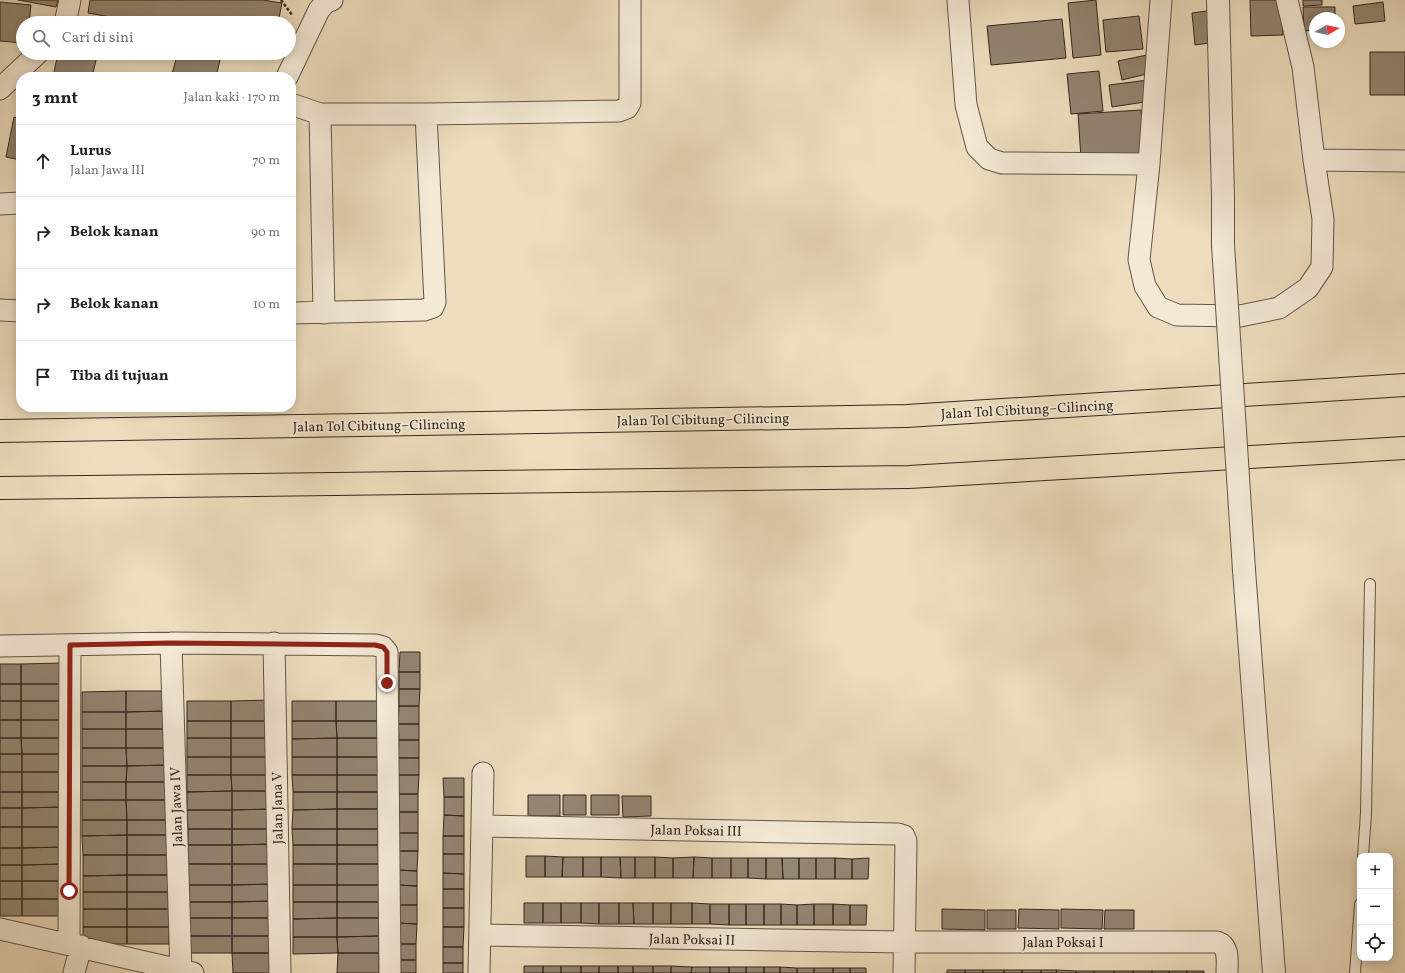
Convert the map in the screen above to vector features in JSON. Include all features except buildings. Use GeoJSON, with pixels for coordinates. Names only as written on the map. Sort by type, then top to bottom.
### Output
{"type":"FeatureCollection","features":[{"type":"Feature","properties":{"kind":"highway","name":"Jalan Tol Cibitung–Cilincing"},"geometry":{"type":"LineString","coordinates":[[0,431],[907,416],[1405,385]]}},
{"type":"Feature","properties":{"kind":"highway"},"geometry":{"type":"LineString","coordinates":[[0,488],[909,477],[1405,448]]}},
{"type":"Feature","properties":{"kind":"street"},"geometry":{"type":"LineString","coordinates":[[66,16],[70,0]]}},
{"type":"Feature","properties":{"kind":"street"},"geometry":{"type":"LineString","coordinates":[[296,106],[320,114],[619,111],[627,108],[630,103],[630,0]]}},
{"type":"Feature","properties":{"kind":"street"},"geometry":{"type":"LineString","coordinates":[[958,0],[966,105],[976,147],[989,159],[1002,163],[1149,164]]}},
{"type":"Feature","properties":{"kind":"street"},"geometry":{"type":"LineString","coordinates":[[1161,0],[1149,164],[1139,260],[1145,286],[1158,307],[1177,315],[1240,316],[1279,308],[1308,288],[1322,267],[1323,219],[1314,160],[1303,67],[1287,0]]}},
{"type":"Feature","properties":{"kind":"street"},"geometry":{"type":"LineString","coordinates":[[1218,0],[1223,245],[1244,570],[1274,973]]}},
{"type":"Feature","properties":{"kind":"street"},"geometry":{"type":"LineString","coordinates":[[296,58],[322,3]]}},
{"type":"Feature","properties":{"kind":"street"},"geometry":{"type":"LineString","coordinates":[[18,72],[31,60]]}},
{"type":"Feature","properties":{"kind":"street"},"geometry":{"type":"LineString","coordinates":[[289,72],[295,60]]}},
{"type":"Feature","properties":{"kind":"street"},"geometry":{"type":"LineString","coordinates":[[0,89],[16,74]]}},
{"type":"Feature","properties":{"kind":"street"},"geometry":{"type":"LineString","coordinates":[[320,114],[324,313]]}},
{"type":"Feature","properties":{"kind":"street"},"geometry":{"type":"LineString","coordinates":[[296,313],[424,310],[433,307],[435,302],[426,114]]}},
{"type":"Feature","properties":{"kind":"street"},"geometry":{"type":"LineString","coordinates":[[1314,160],[1405,161]]}},
{"type":"Feature","properties":{"kind":"street"},"geometry":{"type":"LineString","coordinates":[[0,204],[16,203]]}},
{"type":"Feature","properties":{"kind":"street"},"geometry":{"type":"LineString","coordinates":[[0,310],[16,311]]}},
{"type":"Feature","properties":{"kind":"street","name":"Jalan Jawa IV"},"geometry":{"type":"LineString","coordinates":[[171,643],[185,972]]}},
{"type":"Feature","properties":{"kind":"street"},"geometry":{"type":"LineString","coordinates":[[0,646],[274,643],[375,645],[383,647],[387,652],[390,973]]}},
{"type":"Feature","properties":{"kind":"street","name":"Jalan Jana V"},"geometry":{"type":"LineString","coordinates":[[274,643],[280,973]]}},
{"type":"Feature","properties":{"kind":"street"},"geometry":{"type":"LineString","coordinates":[[70,645],[75,945],[74,973]]}},
{"type":"Feature","properties":{"kind":"street"},"geometry":{"type":"LineString","coordinates":[[479,973],[481,935],[483,773]]}},
{"type":"Feature","properties":{"kind":"street","name":"Jalan Poksai III"},"geometry":{"type":"LineString","coordinates":[[482,826],[898,834],[904,836],[906,841],[904,942]]}},
{"type":"Feature","properties":{"kind":"street"},"geometry":{"type":"LineString","coordinates":[[0,929],[75,945],[185,972]]}},
{"type":"Feature","properties":{"kind":"street","name":"Jalan Poksai II"},"geometry":{"type":"LineString","coordinates":[[481,935],[904,942]]}},
{"type":"Feature","properties":{"kind":"street"},"geometry":{"type":"LineString","coordinates":[[904,942],[904,973]]}},
{"type":"Feature","properties":{"kind":"street","name":"Jalan Poksai I"},"geometry":{"type":"LineString","coordinates":[[904,942],[1217,942],[1226,948],[1227,973]]}},
{"type":"Feature","properties":{"kind":"lane"},"geometry":{"type":"LineString","coordinates":[[1363,853],[1366,813],[1370,584]]}},
{"type":"Feature","properties":{"kind":"lane"},"geometry":{"type":"LineString","coordinates":[[1355,973],[1358,925]]}},
{"type":"Feature","properties":{"kind":"route"},"geometry":{"type":"LineString","coordinates":[[69,891],[70,645],[171,643],[375,645],[383,647],[387,652],[387,683]]}}]}
